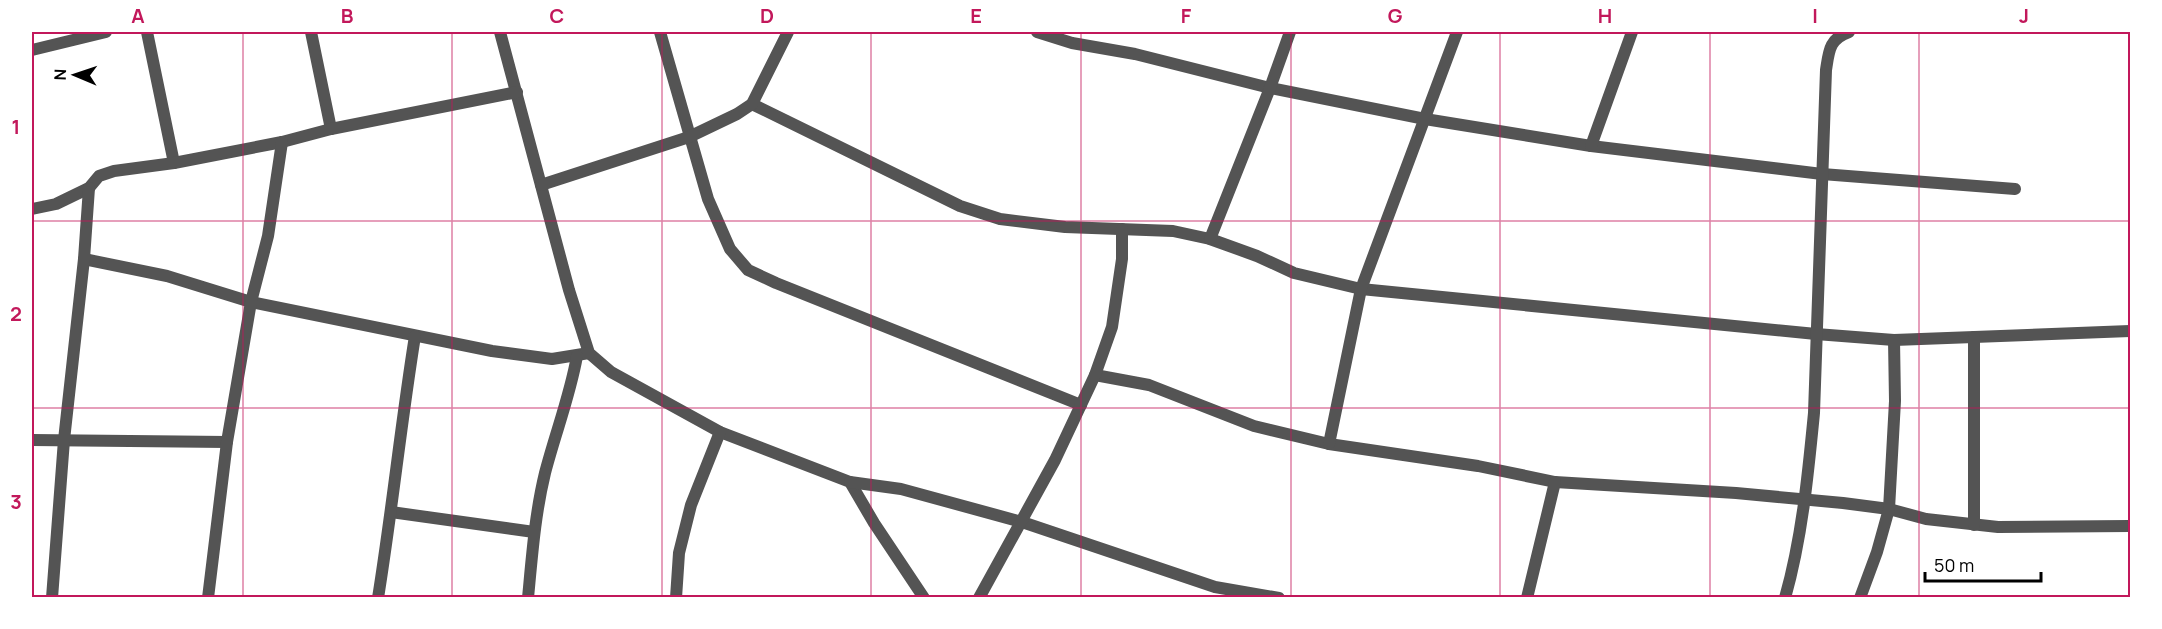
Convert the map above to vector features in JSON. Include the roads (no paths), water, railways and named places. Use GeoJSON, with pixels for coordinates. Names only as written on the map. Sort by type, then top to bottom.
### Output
{"type":"FeatureCollection","features":[{"type":"Feature","properties":{"kind":"street"},"geometry":{"type":"LineString","coordinates":[[32,50],[105,32]]}},
{"type":"Feature","properties":{"kind":"street"},"geometry":{"type":"LineString","coordinates":[[147,32],[174,163]]}},
{"type":"Feature","properties":{"kind":"street"},"geometry":{"type":"LineString","coordinates":[[311,32],[331,129]]}},
{"type":"Feature","properties":{"kind":"street"},"geometry":{"type":"LineString","coordinates":[[500,32],[542,184],[583,354],[573,379],[545,473],[534,532],[528,597]]}},
{"type":"Feature","properties":{"kind":"street"},"geometry":{"type":"LineString","coordinates":[[660,32],[708,199],[730,249],[748,270],[1081,405]]}},
{"type":"Feature","properties":{"kind":"street"},"geometry":{"type":"LineString","coordinates":[[542,184],[689,137],[737,114],[752,104],[789,32]]}},
{"type":"Feature","properties":{"kind":"street"},"geometry":{"type":"LineString","coordinates":[[1037,32],[1072,43],[1135,54],[1270,88],[1425,119],[1591,146],[1822,174],[2015,189]]}},
{"type":"Feature","properties":{"kind":"street"},"geometry":{"type":"LineString","coordinates":[[1210,240],[1290,32]]}},
{"type":"Feature","properties":{"kind":"street"},"geometry":{"type":"LineString","coordinates":[[1329,444],[1361,289],[1457,32]]}},
{"type":"Feature","properties":{"kind":"street"},"geometry":{"type":"LineString","coordinates":[[1591,146],[1632,32]]}},
{"type":"Feature","properties":{"kind":"street"},"geometry":{"type":"LineString","coordinates":[[1785,597],[1797,548],[1809,468],[1814,413],[1829,46],[1837,37],[1849,32]]}},
{"type":"Feature","properties":{"kind":"street"},"geometry":{"type":"LineString","coordinates":[[32,209],[56,204],[89,188],[99,176],[114,171],[174,163],[282,142],[331,129],[517,92]]}},
{"type":"Feature","properties":{"kind":"street"},"geometry":{"type":"LineString","coordinates":[[752,104],[960,206],[1000,219],[1122,230],[1173,231],[1210,240],[1257,256],[1294,273],[1361,289],[1816,334],[1894,339],[2130,331]]}},
{"type":"Feature","properties":{"kind":"street"},"geometry":{"type":"LineString","coordinates":[[208,597],[227,442],[251,302],[268,236],[282,142]]}},
{"type":"Feature","properties":{"kind":"street"},"geometry":{"type":"LineString","coordinates":[[52,597],[64,440],[84,259],[89,188]]}},
{"type":"Feature","properties":{"kind":"street"},"geometry":{"type":"LineString","coordinates":[[979,597],[1055,460],[1095,375],[1112,327],[1122,259],[1122,230]]}},
{"type":"Feature","properties":{"kind":"street"},"geometry":{"type":"LineString","coordinates":[[84,259],[167,276],[251,302],[530,358],[552,359],[583,354],[720,432],[850,482],[901,489],[1022,522],[1215,587],[1279,597]]}},
{"type":"Feature","properties":{"kind":"street"},"geometry":{"type":"LineString","coordinates":[[378,597],[392,512],[402,415],[415,336]]}},
{"type":"Feature","properties":{"kind":"street"},"geometry":{"type":"LineString","coordinates":[[1974,337],[1974,525]]}},
{"type":"Feature","properties":{"kind":"street"},"geometry":{"type":"LineString","coordinates":[[1860,597],[1877,552],[1888,509],[1895,400],[1894,339]]}},
{"type":"Feature","properties":{"kind":"street"},"geometry":{"type":"LineString","coordinates":[[1095,375],[1149,384],[1254,426],[1329,444],[1478,466],[1555,482],[1803,499],[1888,509],[1926,519],[1998,527],[2130,526]]}},
{"type":"Feature","properties":{"kind":"street"},"geometry":{"type":"LineString","coordinates":[[676,597],[679,553],[691,505],[720,432]]}},
{"type":"Feature","properties":{"kind":"street"},"geometry":{"type":"LineString","coordinates":[[32,440],[227,442]]}},
{"type":"Feature","properties":{"kind":"street"},"geometry":{"type":"LineString","coordinates":[[850,482],[874,523],[924,597]]}},
{"type":"Feature","properties":{"kind":"street"},"geometry":{"type":"LineString","coordinates":[[1527,597],[1555,482]]}},
{"type":"Feature","properties":{"kind":"street"},"geometry":{"type":"LineString","coordinates":[[392,512],[534,532]]}}]}
